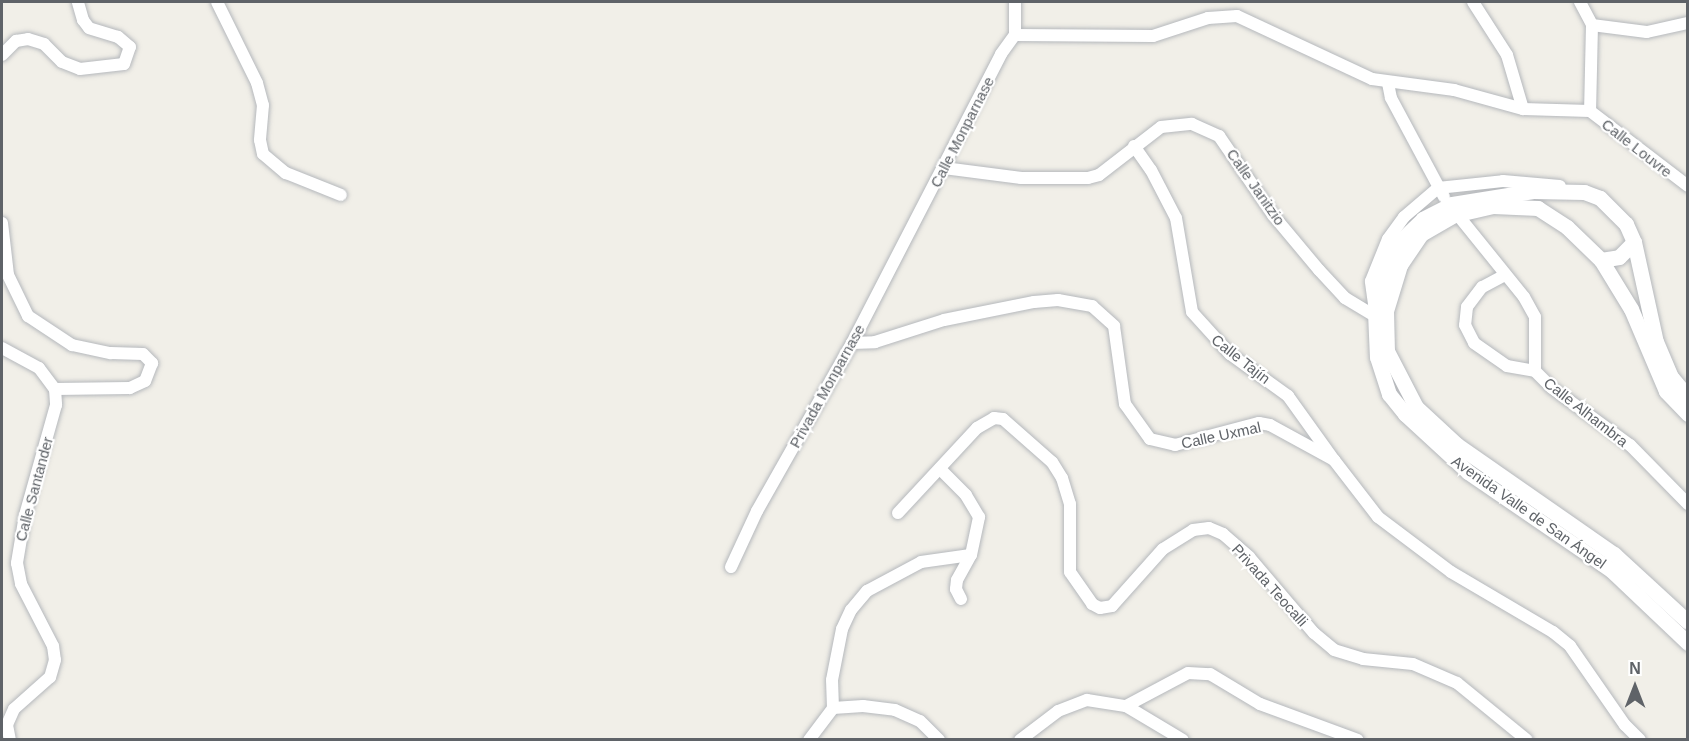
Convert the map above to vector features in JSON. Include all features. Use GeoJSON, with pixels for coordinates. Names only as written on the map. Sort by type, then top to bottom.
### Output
{"type":"FeatureCollection","features":[{"type":"Feature","properties":{"kind":"street"},"geometry":{"type":"LineString","coordinates":[[2,51],[16,41],[28,39],[44,44],[62,62],[80,69],[124,64],[130,47],[118,37],[89,28],[82,20],[78,2]]}},
{"type":"Feature","properties":{"kind":"street"},"geometry":{"type":"LineString","coordinates":[[218,2],[257,83],[263,105],[260,140],[263,154],[286,173],[340,195]]}},
{"type":"Feature","properties":{"kind":"street"},"geometry":{"type":"LineString","coordinates":[[1016,2],[1015,35],[1153,36],[1208,18],[1237,16],[1355,74],[1388,83],[1454,90],[1523,109],[1590,111]]}},
{"type":"Feature","properties":{"kind":"street"},"geometry":{"type":"LineString","coordinates":[[1473,2],[1507,55],[1523,109]]}},
{"type":"Feature","properties":{"kind":"street","name":"Calle Louvre"},"geometry":{"type":"LineString","coordinates":[[1580,2],[1592,25],[1590,111],[1688,186]]}},
{"type":"Feature","properties":{"kind":"street"},"geometry":{"type":"LineString","coordinates":[[1592,25],[1647,32],[1687,25]]}},
{"type":"Feature","properties":{"kind":"street","name":"Calle Monparnase"},"geometry":{"type":"LineString","coordinates":[[894,260],[944,168],[1001,54],[1015,35]]}},
{"type":"Feature","properties":{"kind":"street"},"geometry":{"type":"LineString","coordinates":[[1388,83],[1391,98],[1441,193]]}},
{"type":"Feature","properties":{"kind":"street","name":"Calle Janitzio"},"geometry":{"type":"LineString","coordinates":[[944,168],[1021,177],[1081,178],[1099,175],[1154,131],[1176,124],[1192,124],[1219,136],[1273,215],[1319,270],[1345,298],[1375,314]]}},
{"type":"Feature","properties":{"kind":"street","name":"Calle Tajín"},"geometry":{"type":"LineString","coordinates":[[1134,146],[1176,218],[1192,312],[1230,354],[1299,408],[1334,460]]}},
{"type":"Feature","properties":{"kind":"street"},"geometry":{"type":"LineString","coordinates":[[1375,314],[1371,289],[1376,263],[1404,217],[1441,193],[1503,181],[1584,192]]}},
{"type":"Feature","properties":{"kind":"street","name":"Avenida Valle de San Ángel"},"geometry":{"type":"LineString","coordinates":[[1688,396],[1671,376],[1656,342],[1634,242],[1617,214],[1600,198],[1584,192],[1533,191],[1470,199],[1423,219],[1400,241],[1383,275],[1375,314],[1377,357],[1389,394],[1440,449],[1508,501],[1611,570],[1688,643]]}},
{"type":"Feature","properties":{"kind":"street","name":"Avenida Valle de San Ángel"},"geometry":{"type":"LineString","coordinates":[[1688,414],[1666,391],[1630,309],[1600,260],[1567,227],[1538,208],[1493,206],[1454,215],[1421,234],[1400,265],[1390,291],[1387,351],[1403,388],[1432,423],[1519,488],[1614,554],[1688,622]]}},
{"type":"Feature","properties":{"kind":"street","name":"Calle Alhambra"},"geometry":{"type":"LineString","coordinates":[[1535,371],[1535,317],[1462,220],[1517,212],[1567,227]]}},
{"type":"Feature","properties":{"kind":"street"},"geometry":{"type":"LineString","coordinates":[[2,223],[8,275],[28,316],[72,345],[111,353],[144,354],[152,363],[145,381],[130,388],[55,389],[39,368],[2,348]]}},
{"type":"Feature","properties":{"kind":"street"},"geometry":{"type":"LineString","coordinates":[[1600,260],[1619,257],[1634,242]]}},
{"type":"Feature","properties":{"kind":"street","name":"Privada Monparnase"},"geometry":{"type":"LineString","coordinates":[[731,567],[757,511],[852,343],[894,260]]}},
{"type":"Feature","properties":{"kind":"street","name":"Calle Alhambra"},"geometry":{"type":"LineString","coordinates":[[1505,275],[1472,297],[1465,318],[1468,334],[1498,362],[1535,371],[1630,445],[1688,504]]}},
{"type":"Feature","properties":{"kind":"street","name":"Calle Uxmal"},"geometry":{"type":"LineString","coordinates":[[852,343],[875,342],[985,311],[1034,302],[1076,301],[1092,306],[1114,326],[1125,404],[1150,439],[1175,445],[1259,423],[1270,425],[1334,460],[1378,517],[1451,572],[1553,632],[1570,646],[1625,725],[1640,740]]}},
{"type":"Feature","properties":{"kind":"street","name":"Calle Santander"},"geometry":{"type":"LineString","coordinates":[[10,740],[7,725],[14,709],[50,677],[56,660],[53,646],[21,584],[17,563],[25,515],[55,412],[55,389]]}},
{"type":"Feature","properties":{"kind":"street","name":"Privada Teocalli"},"geometry":{"type":"LineString","coordinates":[[898,513],[977,428],[994,418],[1003,419],[1052,462],[1062,478],[1070,504],[1070,572],[1092,604],[1100,608],[1112,606],[1163,549],[1193,530],[1209,528],[1223,534],[1249,557],[1314,633],[1334,651],[1363,659],[1413,664],[1457,683],[1527,740]]}},
{"type":"Feature","properties":{"kind":"street"},"geometry":{"type":"LineString","coordinates":[[940,469],[966,495],[979,517],[971,555],[957,580],[956,589],[961,599]]}},
{"type":"Feature","properties":{"kind":"street"},"geometry":{"type":"LineString","coordinates":[[1494,491],[1506,478]]}},
{"type":"Feature","properties":{"kind":"street"},"geometry":{"type":"LineString","coordinates":[[1508,501],[1519,488]]}},
{"type":"Feature","properties":{"kind":"street"},"geometry":{"type":"LineString","coordinates":[[809,740],[834,708],[832,680],[843,629],[851,610],[867,591],[921,562],[971,555]]}},
{"type":"Feature","properties":{"kind":"street"},"geometry":{"type":"LineString","coordinates":[[1126,706],[1188,673],[1210,674],[1260,704],[1358,740]]}},
{"type":"Feature","properties":{"kind":"street"},"geometry":{"type":"LineString","coordinates":[[1020,740],[1074,703],[1100,700],[1126,706],[1184,740]]}},
{"type":"Feature","properties":{"kind":"street"},"geometry":{"type":"LineString","coordinates":[[834,708],[863,706],[895,710],[920,721],[939,740]]}}]}
